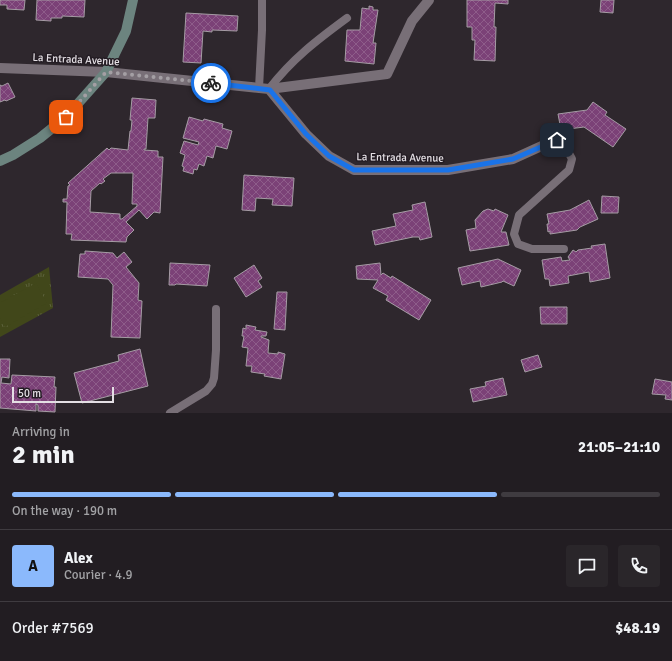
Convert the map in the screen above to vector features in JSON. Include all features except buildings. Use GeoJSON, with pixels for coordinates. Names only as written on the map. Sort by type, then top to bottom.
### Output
{"type":"FeatureCollection","features":[{"type":"Feature","properties":{"kind":"street"},"geometry":{"type":"LineString","coordinates":[[0,162],[40,138],[66,117],[106,72],[126,31],[133,0]]}},
{"type":"Feature","properties":{"kind":"street","name":"La Entrada Avenue"},"geometry":{"type":"LineString","coordinates":[[0,68],[106,72],[270,90],[387,74],[412,21],[429,0]]}},
{"type":"Feature","properties":{"kind":"street","name":"La Entrada Avenue"},"geometry":{"type":"LineString","coordinates":[[270,90],[306,134],[329,156],[354,170],[448,170],[513,159],[557,140]]}},
{"type":"Feature","properties":{"kind":"lane"},"geometry":{"type":"LineString","coordinates":[[259,88],[262,0]]}},
{"type":"Feature","properties":{"kind":"lane"},"geometry":{"type":"LineString","coordinates":[[270,90],[282,72],[302,52],[347,18]]}},
{"type":"Feature","properties":{"kind":"lane"},"geometry":{"type":"LineString","coordinates":[[557,140],[564,144],[572,160],[569,170],[519,215],[514,234],[518,244],[532,249],[564,249]]}},
{"type":"Feature","properties":{"kind":"lane"},"geometry":{"type":"LineString","coordinates":[[170,413],[206,391],[212,384],[214,378],[216,350],[216,309]]}},
{"type":"Feature","properties":{"kind":"green space"},"geometry":{"type":"Polygon","coordinates":[[[49,267],[53,308],[0,337],[0,295],[49,267]]]}},
{"type":"Feature","properties":{"kind":"green space"},"geometry":{"type":"Polygon","coordinates":[[[36,283],[47,303],[5,327],[0,318],[0,303],[36,283]]]}},
{"type":"Feature","properties":{"kind":"way so far"},"geometry":{"type":"LineString","coordinates":[[66,117],[106,72],[211,83]]}},
{"type":"Feature","properties":{"kind":"route"},"geometry":{"type":"LineString","coordinates":[[211,83],[270,90],[306,134],[329,156],[354,170],[448,170],[513,159],[557,140]]}}]}
